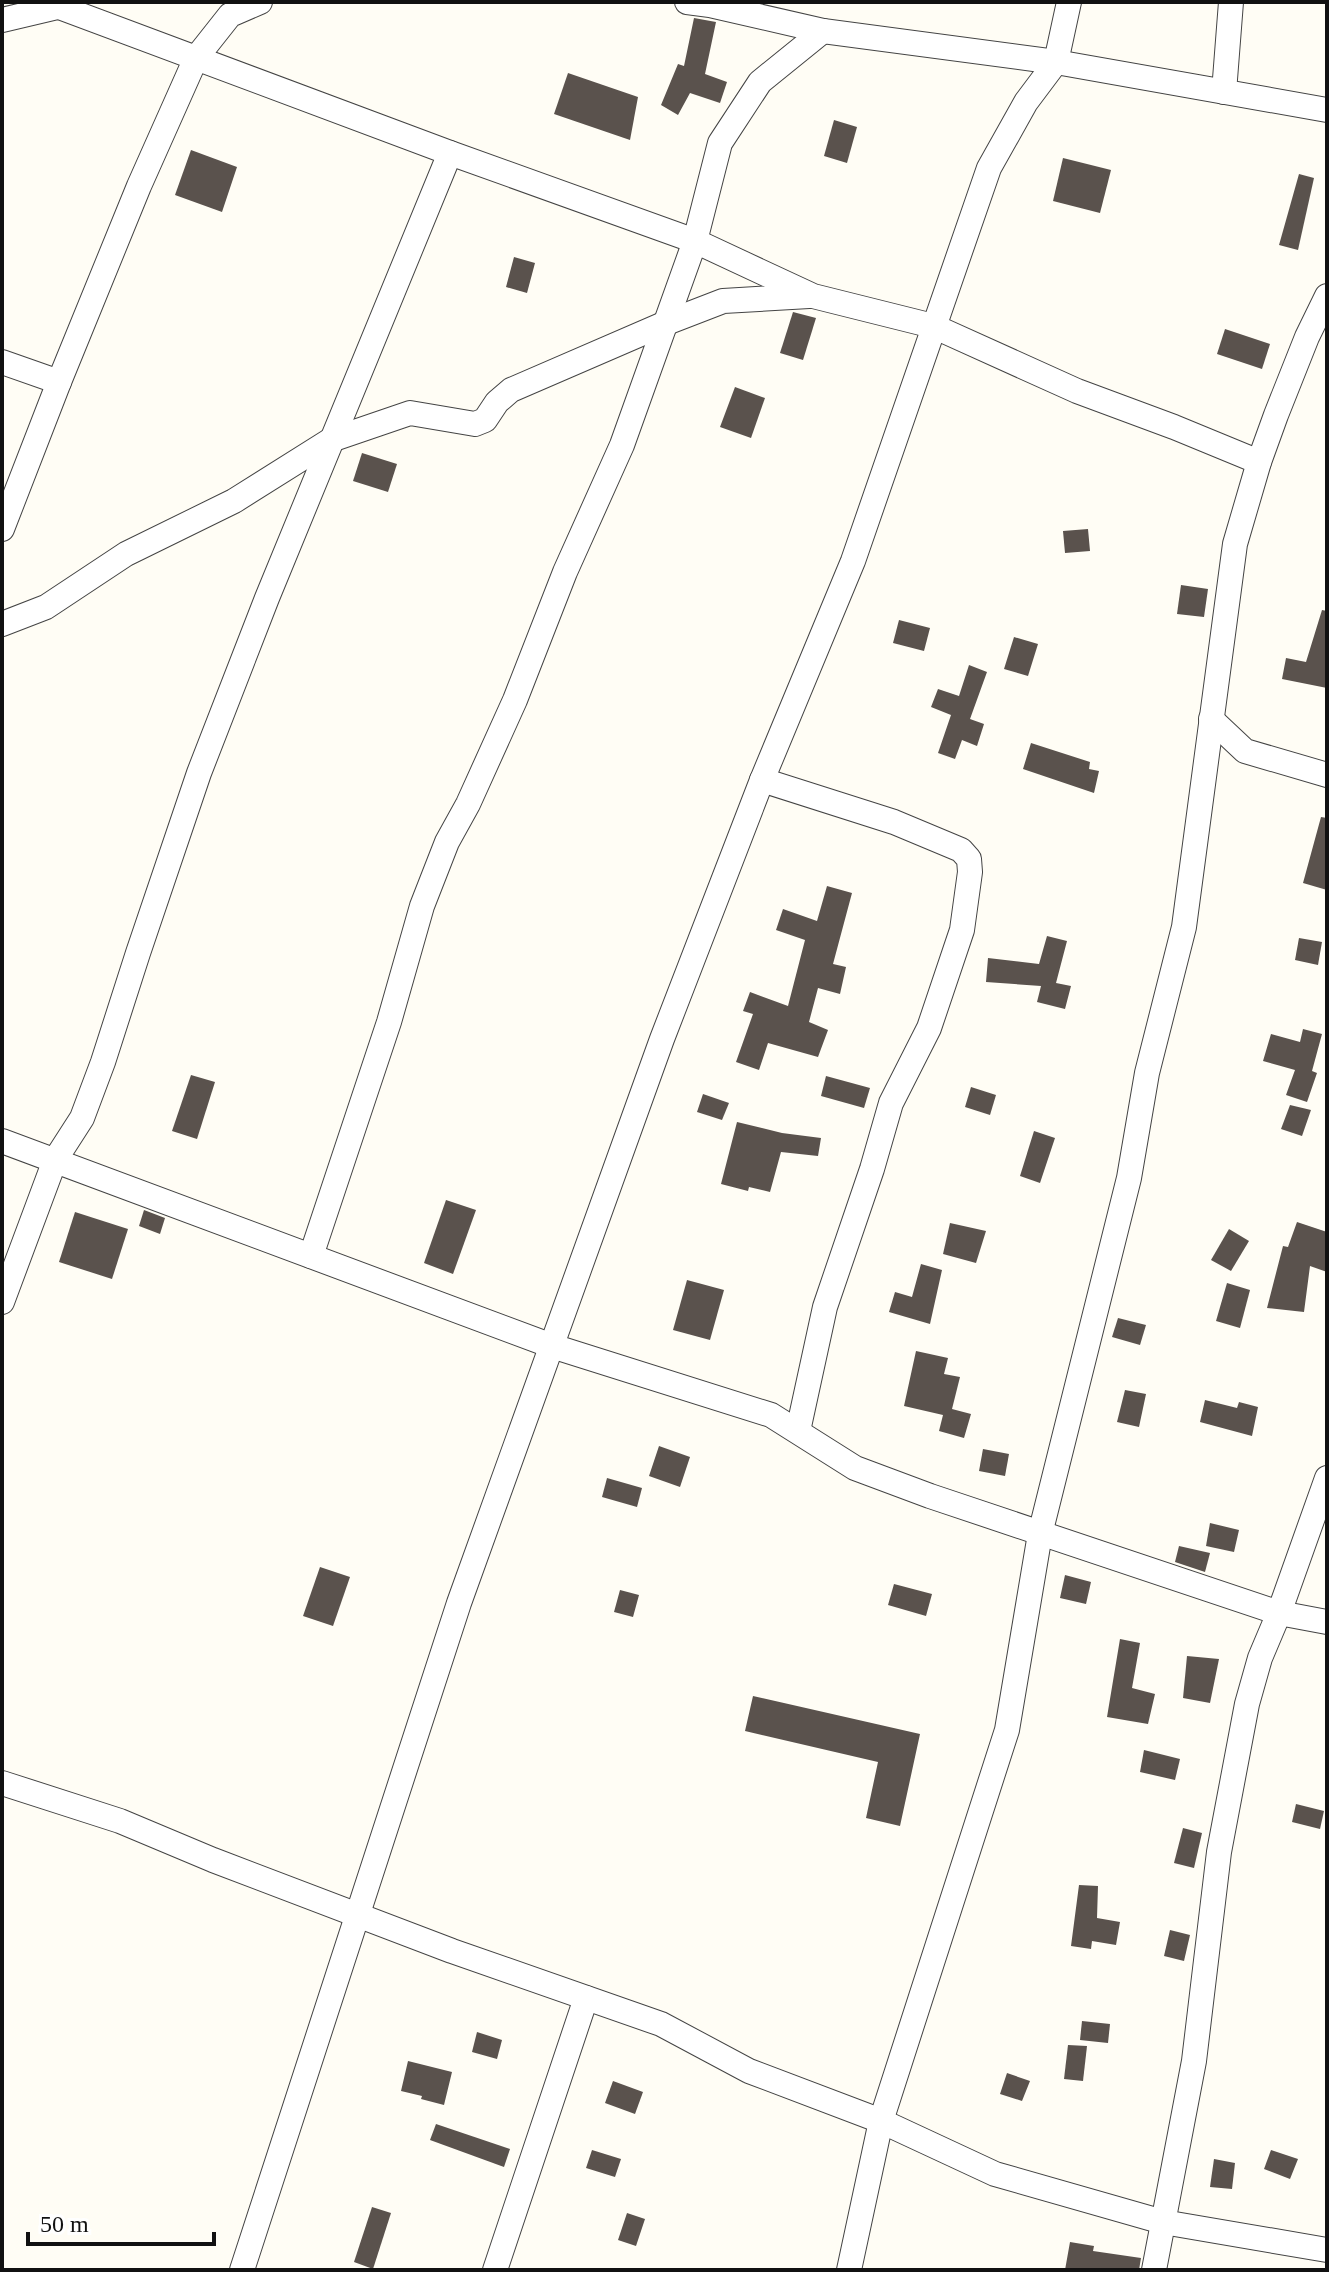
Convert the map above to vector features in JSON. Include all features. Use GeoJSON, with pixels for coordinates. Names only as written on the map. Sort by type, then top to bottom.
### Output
{"type":"FeatureCollection","features":[{"type":"Feature","properties":{"kind":"street"},"geometry":{"type":"LineString","coordinates":[[2,529],[139,186],[196,58],[230,15],[260,2]]}},
{"type":"Feature","properties":{"kind":"street"},"geometry":{"type":"LineString","coordinates":[[242,2270],[459,1603],[662,1039],[762,780],[853,561],[989,168],[1026,102],[1056,62],[1069,2]]}},
{"type":"Feature","properties":{"kind":"street"},"geometry":{"type":"LineString","coordinates":[[1224,92],[1231,2]]}},
{"type":"Feature","properties":{"kind":"street"},"geometry":{"type":"LineString","coordinates":[[703,3],[823,31],[1056,62],[1327,110]]}},
{"type":"Feature","properties":{"kind":"street"},"geometry":{"type":"LineString","coordinates":[[2,20],[52,4],[112,13],[196,58],[695,241],[813,296],[933,326],[1077,391],[1259,462]]}},
{"type":"Feature","properties":{"kind":"street"},"geometry":{"type":"LineString","coordinates":[[311,1256],[389,1022],[422,906],[447,842],[468,804],[515,700],[565,572],[622,445],[695,241],[720,143],[760,82],[823,31]]}},
{"type":"Feature","properties":{"kind":"street"},"geometry":{"type":"LineString","coordinates":[[2,1302],[55,1160],[82,1118],[199,773],[267,598],[450,153]]}},
{"type":"Feature","properties":{"kind":"street"},"geometry":{"type":"LineString","coordinates":[[2,624],[46,607],[126,554],[234,501],[331,440],[410,413],[475,424],[485,420],[497,402],[511,390],[723,301],[813,296]]}},
{"type":"Feature","properties":{"kind":"street"},"geometry":{"type":"LineString","coordinates":[[849,2270],[881,2121],[1007,1730],[1040,1534],[1129,1178],[1147,1073],[1184,927],[1235,544],[1259,462],[1307,337],[1327,296]]}},
{"type":"Feature","properties":{"kind":"street"},"geometry":{"type":"LineString","coordinates":[[2,362],[59,382]]}},
{"type":"Feature","properties":{"kind":"street"},"geometry":{"type":"LineString","coordinates":[[1211,719],[1245,751],[1327,775]]}},
{"type":"Feature","properties":{"kind":"street"},"geometry":{"type":"LineString","coordinates":[[762,780],[894,822],[961,850],[969,859],[970,872],[962,930],[929,1028],[891,1103],[825,1307],[798,1431]]}},
{"type":"Feature","properties":{"kind":"street"},"geometry":{"type":"LineString","coordinates":[[2,1141],[552,1346],[771,1415],[855,1468],[1040,1534],[1279,1613],[1327,1622]]}},
{"type":"Feature","properties":{"kind":"street"},"geometry":{"type":"LineString","coordinates":[[1154,2270],[1194,2061],[1219,1852],[1247,1704],[1260,1658],[1327,1478]]}},
{"type":"Feature","properties":{"kind":"street"},"geometry":{"type":"LineString","coordinates":[[2,1783],[120,1821],[356,1915],[661,2024],[749,2071],[881,2121],[995,2174],[1163,2222],[1327,2250]]}},
{"type":"Feature","properties":{"kind":"street"},"geometry":{"type":"LineString","coordinates":[[495,2270],[586,1998]]}},
{"type":"Feature","properties":{"kind":"building"},"geometry":{"type":"Polygon","coordinates":[[[694,18],[716,22],[705,74],[727,82],[720,103],[690,93],[678,115],[661,105],[678,64],[684,66],[694,18]]]}},
{"type":"Feature","properties":{"kind":"building"},"geometry":{"type":"Polygon","coordinates":[[[568,73],[638,97],[630,140],[554,114],[568,73]]]}},
{"type":"Feature","properties":{"kind":"building"},"geometry":{"type":"Polygon","coordinates":[[[834,120],[857,127],[847,163],[824,156],[834,120]]]}},
{"type":"Feature","properties":{"kind":"building"},"geometry":{"type":"Polygon","coordinates":[[[191,150],[237,167],[222,212],[175,195],[191,150]]]}},
{"type":"Feature","properties":{"kind":"building"},"geometry":{"type":"Polygon","coordinates":[[[1063,158],[1111,170],[1100,213],[1053,201],[1063,158]]]}},
{"type":"Feature","properties":{"kind":"building"},"geometry":{"type":"Polygon","coordinates":[[[1299,174],[1314,178],[1298,250],[1279,245],[1299,174]]]}},
{"type":"Feature","properties":{"kind":"building"},"geometry":{"type":"Polygon","coordinates":[[[514,257],[535,263],[527,293],[506,287],[514,257]]]}},
{"type":"Feature","properties":{"kind":"building"},"geometry":{"type":"Polygon","coordinates":[[[793,312],[816,318],[803,360],[780,353],[793,312]]]}},
{"type":"Feature","properties":{"kind":"building"},"geometry":{"type":"Polygon","coordinates":[[[1225,329],[1270,344],[1262,369],[1217,354],[1225,329]]]}},
{"type":"Feature","properties":{"kind":"building"},"geometry":{"type":"Polygon","coordinates":[[[735,387],[765,398],[751,438],[720,427],[735,387]]]}},
{"type":"Feature","properties":{"kind":"building"},"geometry":{"type":"Polygon","coordinates":[[[362,453],[397,464],[388,492],[353,481],[362,453]]]}},
{"type":"Feature","properties":{"kind":"building"},"geometry":{"type":"Polygon","coordinates":[[[1088,529],[1090,551],[1065,553],[1063,531],[1088,529]]]}},
{"type":"Feature","properties":{"kind":"building"},"geometry":{"type":"Polygon","coordinates":[[[1181,585],[1208,589],[1204,617],[1177,614],[1181,585]]]}},
{"type":"Feature","properties":{"kind":"building"},"geometry":{"type":"Polygon","coordinates":[[[1322,610],[1327,611],[1327,688],[1282,679],[1286,658],[1306,662],[1322,610]]]}},
{"type":"Feature","properties":{"kind":"building"},"geometry":{"type":"Polygon","coordinates":[[[899,620],[930,628],[924,651],[893,643],[899,620]]]}},
{"type":"Feature","properties":{"kind":"building"},"geometry":{"type":"Polygon","coordinates":[[[1014,637],[1038,644],[1028,676],[1004,669],[1014,637]]]}},
{"type":"Feature","properties":{"kind":"building"},"geometry":{"type":"Polygon","coordinates":[[[969,665],[987,672],[970,719],[984,724],[977,746],[962,740],[955,759],[938,753],[951,715],[931,707],[938,689],[959,696],[969,665]]]}},
{"type":"Feature","properties":{"kind":"building"},"geometry":{"type":"Polygon","coordinates":[[[1031,743],[1090,762],[1089,769],[1099,771],[1094,793],[1023,769],[1031,743]]]}},
{"type":"Feature","properties":{"kind":"building"},"geometry":{"type":"Polygon","coordinates":[[[1321,817],[1327,818],[1327,890],[1303,883],[1321,817]]]}},
{"type":"Feature","properties":{"kind":"building"},"geometry":{"type":"Polygon","coordinates":[[[827,886],[852,893],[833,964],[846,967],[840,994],[818,988],[809,1022],[828,1030],[818,1057],[768,1043],[759,1070],[736,1062],[753,1014],[743,1011],[750,992],[788,1006],[805,940],[776,930],[783,909],[817,921],[827,886]]]}},
{"type":"Feature","properties":{"kind":"building"},"geometry":{"type":"Polygon","coordinates":[[[1047,936],[1067,941],[1056,983],[1071,986],[1065,1009],[1037,1002],[1041,986],[986,982],[988,958],[1039,964],[1047,936]]]}},
{"type":"Feature","properties":{"kind":"building"},"geometry":{"type":"Polygon","coordinates":[[[1299,938],[1322,942],[1318,965],[1295,960],[1299,938]]]}},
{"type":"Feature","properties":{"kind":"building"},"geometry":{"type":"Polygon","coordinates":[[[1303,1029],[1322,1034],[1312,1071],[1317,1073],[1307,1102],[1286,1095],[1295,1070],[1263,1061],[1271,1034],[1300,1042],[1303,1029]]]}},
{"type":"Feature","properties":{"kind":"building"},"geometry":{"type":"Polygon","coordinates":[[[191,1075],[215,1082],[197,1139],[172,1131],[191,1075]]]}},
{"type":"Feature","properties":{"kind":"building"},"geometry":{"type":"Polygon","coordinates":[[[826,1076],[870,1088],[864,1108],[821,1096],[826,1076]]]}},
{"type":"Feature","properties":{"kind":"building"},"geometry":{"type":"Polygon","coordinates":[[[971,1087],[996,1095],[990,1115],[965,1107],[971,1087]]]}},
{"type":"Feature","properties":{"kind":"building"},"geometry":{"type":"Polygon","coordinates":[[[703,1094],[729,1103],[722,1120],[697,1112],[703,1094]]]}},
{"type":"Feature","properties":{"kind":"building"},"geometry":{"type":"Polygon","coordinates":[[[1290,1105],[1311,1110],[1302,1136],[1281,1129],[1290,1105]]]}},
{"type":"Feature","properties":{"kind":"building"},"geometry":{"type":"Polygon","coordinates":[[[737,1122],[821,1138],[818,1156],[781,1152],[770,1192],[749,1187],[748,1191],[721,1184],[737,1122]]]}},
{"type":"Feature","properties":{"kind":"building"},"geometry":{"type":"Polygon","coordinates":[[[1034,1131],[1055,1138],[1040,1183],[1020,1176],[1034,1131]]]}},
{"type":"Feature","properties":{"kind":"building"},"geometry":{"type":"Polygon","coordinates":[[[446,1200],[476,1210],[453,1274],[424,1263],[446,1200]]]}},
{"type":"Feature","properties":{"kind":"building"},"geometry":{"type":"Polygon","coordinates":[[[144,1210],[165,1218],[160,1234],[139,1226],[144,1210]]]}},
{"type":"Feature","properties":{"kind":"building"},"geometry":{"type":"Polygon","coordinates":[[[75,1212],[128,1229],[112,1279],[59,1262],[75,1212]]]}},
{"type":"Feature","properties":{"kind":"building"},"geometry":{"type":"Polygon","coordinates":[[[1297,1222],[1327,1232],[1327,1272],[1310,1266],[1304,1312],[1267,1308],[1283,1246],[1288,1247],[1297,1222]]]}},
{"type":"Feature","properties":{"kind":"building"},"geometry":{"type":"Polygon","coordinates":[[[950,1223],[986,1231],[976,1263],[943,1254],[950,1223]]]}},
{"type":"Feature","properties":{"kind":"building"},"geometry":{"type":"Polygon","coordinates":[[[1229,1229],[1249,1241],[1231,1271],[1211,1260],[1229,1229]]]}},
{"type":"Feature","properties":{"kind":"building"},"geometry":{"type":"Polygon","coordinates":[[[921,1264],[942,1270],[930,1324],[889,1312],[895,1292],[912,1297],[921,1264]]]}},
{"type":"Feature","properties":{"kind":"building"},"geometry":{"type":"Polygon","coordinates":[[[687,1280],[724,1290],[710,1340],[673,1330],[687,1280]]]}},
{"type":"Feature","properties":{"kind":"building"},"geometry":{"type":"Polygon","coordinates":[[[1227,1283],[1250,1290],[1240,1328],[1216,1321],[1227,1283]]]}},
{"type":"Feature","properties":{"kind":"building"},"geometry":{"type":"Polygon","coordinates":[[[1118,1318],[1146,1325],[1140,1345],[1112,1337],[1118,1318]]]}},
{"type":"Feature","properties":{"kind":"building"},"geometry":{"type":"Polygon","coordinates":[[[916,1351],[948,1358],[944,1374],[960,1377],[952,1409],[971,1414],[964,1438],[939,1431],[943,1415],[904,1406],[916,1351]]]}},
{"type":"Feature","properties":{"kind":"building"},"geometry":{"type":"Polygon","coordinates":[[[1125,1390],[1146,1394],[1139,1427],[1117,1422],[1125,1390]]]}},
{"type":"Feature","properties":{"kind":"building"},"geometry":{"type":"Polygon","coordinates":[[[1205,1400],[1237,1408],[1239,1402],[1258,1407],[1252,1436],[1200,1422],[1205,1400]]]}},
{"type":"Feature","properties":{"kind":"building"},"geometry":{"type":"Polygon","coordinates":[[[659,1446],[690,1457],[680,1487],[649,1476],[659,1446]]]}},
{"type":"Feature","properties":{"kind":"building"},"geometry":{"type":"Polygon","coordinates":[[[983,1449],[1009,1454],[1005,1476],[979,1471],[983,1449]]]}},
{"type":"Feature","properties":{"kind":"building"},"geometry":{"type":"Polygon","coordinates":[[[607,1478],[642,1488],[637,1507],[602,1497],[607,1478]]]}},
{"type":"Feature","properties":{"kind":"building"},"geometry":{"type":"Polygon","coordinates":[[[1210,1523],[1239,1530],[1234,1552],[1206,1546],[1210,1523]]]}},
{"type":"Feature","properties":{"kind":"building"},"geometry":{"type":"Polygon","coordinates":[[[1179,1546],[1210,1553],[1205,1572],[1175,1562],[1179,1546]]]}},
{"type":"Feature","properties":{"kind":"building"},"geometry":{"type":"Polygon","coordinates":[[[320,1567],[350,1577],[333,1626],[303,1616],[320,1567]]]}},
{"type":"Feature","properties":{"kind":"building"},"geometry":{"type":"Polygon","coordinates":[[[1065,1575],[1091,1582],[1086,1604],[1060,1598],[1065,1575]]]}},
{"type":"Feature","properties":{"kind":"building"},"geometry":{"type":"Polygon","coordinates":[[[894,1584],[932,1594],[926,1616],[888,1605],[894,1584]]]}},
{"type":"Feature","properties":{"kind":"building"},"geometry":{"type":"Polygon","coordinates":[[[620,1590],[639,1595],[633,1617],[614,1612],[620,1590]]]}},
{"type":"Feature","properties":{"kind":"building"},"geometry":{"type":"Polygon","coordinates":[[[1120,1639],[1140,1643],[1132,1688],[1155,1694],[1148,1724],[1107,1717],[1120,1639]]]}},
{"type":"Feature","properties":{"kind":"building"},"geometry":{"type":"Polygon","coordinates":[[[1187,1656],[1219,1659],[1210,1703],[1183,1698],[1187,1656]]]}},
{"type":"Feature","properties":{"kind":"building"},"geometry":{"type":"Polygon","coordinates":[[[753,1696],[920,1734],[900,1826],[866,1818],[878,1762],[745,1731],[753,1696]]]}},
{"type":"Feature","properties":{"kind":"building"},"geometry":{"type":"Polygon","coordinates":[[[1144,1750],[1180,1759],[1175,1780],[1140,1772],[1144,1750]]]}},
{"type":"Feature","properties":{"kind":"building"},"geometry":{"type":"Polygon","coordinates":[[[1296,1804],[1324,1811],[1320,1829],[1292,1822],[1296,1804]]]}},
{"type":"Feature","properties":{"kind":"building"},"geometry":{"type":"Polygon","coordinates":[[[1183,1828],[1202,1833],[1194,1868],[1174,1863],[1183,1828]]]}},
{"type":"Feature","properties":{"kind":"building"},"geometry":{"type":"Polygon","coordinates":[[[1079,1885],[1098,1886],[1097,1918],[1120,1922],[1116,1945],[1092,1941],[1091,1949],[1071,1946],[1079,1885]]]}},
{"type":"Feature","properties":{"kind":"building"},"geometry":{"type":"Polygon","coordinates":[[[1170,1930],[1190,1935],[1184,1961],[1164,1956],[1170,1930]]]}},
{"type":"Feature","properties":{"kind":"building"},"geometry":{"type":"Polygon","coordinates":[[[1082,2021],[1110,2024],[1108,2043],[1080,2040],[1082,2021]]]}},
{"type":"Feature","properties":{"kind":"building"},"geometry":{"type":"Polygon","coordinates":[[[477,2032],[502,2040],[497,2059],[472,2052],[477,2032]]]}},
{"type":"Feature","properties":{"kind":"building"},"geometry":{"type":"Polygon","coordinates":[[[1068,2045],[1087,2046],[1083,2081],[1064,2079],[1068,2045]]]}},
{"type":"Feature","properties":{"kind":"building"},"geometry":{"type":"Polygon","coordinates":[[[408,2061],[452,2072],[444,2105],[401,2091],[408,2061]]]}},
{"type":"Feature","properties":{"kind":"building"},"geometry":{"type":"Polygon","coordinates":[[[1007,2073],[1030,2081],[1022,2101],[1000,2094],[1007,2073]]]}},
{"type":"Feature","properties":{"kind":"building"},"geometry":{"type":"Polygon","coordinates":[[[613,2081],[643,2092],[635,2114],[605,2103],[613,2081]]]}},
{"type":"Feature","properties":{"kind":"building"},"geometry":{"type":"Polygon","coordinates":[[[436,2124],[510,2149],[504,2167],[430,2140],[436,2124]]]}},
{"type":"Feature","properties":{"kind":"building"},"geometry":{"type":"Polygon","coordinates":[[[592,2150],[621,2159],[615,2177],[586,2168],[592,2150]]]}},
{"type":"Feature","properties":{"kind":"building"},"geometry":{"type":"Polygon","coordinates":[[[1271,2150],[1298,2159],[1290,2179],[1264,2169],[1271,2150]]]}},
{"type":"Feature","properties":{"kind":"building"},"geometry":{"type":"Polygon","coordinates":[[[1214,2159],[1235,2163],[1232,2189],[1210,2187],[1214,2159]]]}},
{"type":"Feature","properties":{"kind":"building"},"geometry":{"type":"Polygon","coordinates":[[[372,2207],[391,2213],[373,2269],[354,2262],[372,2207]]]}},
{"type":"Feature","properties":{"kind":"building"},"geometry":{"type":"Polygon","coordinates":[[[627,2213],[645,2219],[636,2246],[618,2240],[627,2213]]]}},
{"type":"Feature","properties":{"kind":"building"},"geometry":{"type":"Polygon","coordinates":[[[1070,2242],[1094,2246],[1093,2251],[1141,2258],[1139,2270],[1065,2270],[1070,2242]]]}}]}
